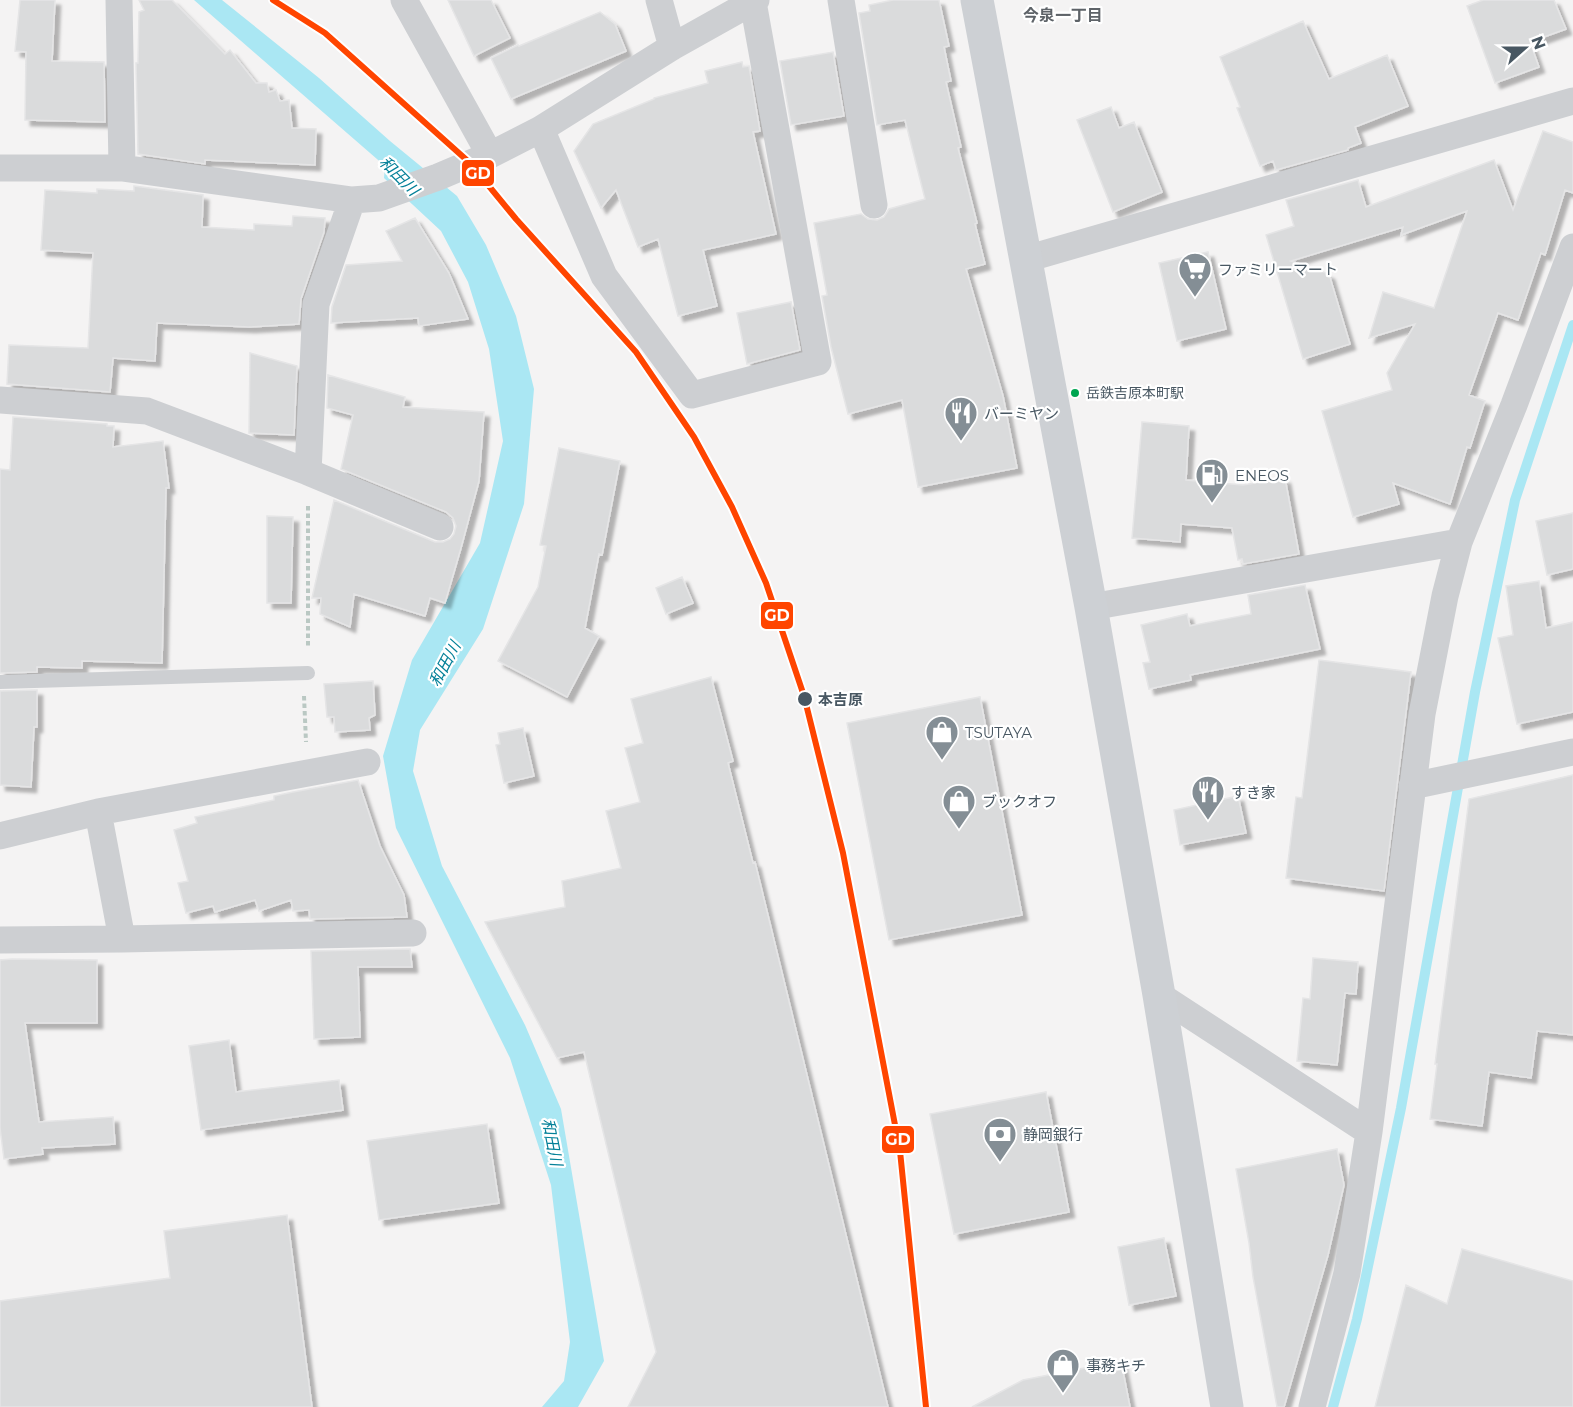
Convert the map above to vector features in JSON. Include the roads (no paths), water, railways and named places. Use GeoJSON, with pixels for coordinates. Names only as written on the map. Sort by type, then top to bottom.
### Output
{"type":"FeatureCollection","features":[{"type":"Feature","properties":{"kind":"street"},"geometry":{"type":"LineString","coordinates":[[119,0],[123,168]]}},
{"type":"Feature","properties":{"kind":"street"},"geometry":{"type":"LineString","coordinates":[[404,0],[490,155]]}},
{"type":"Feature","properties":{"kind":"street"},"geometry":{"type":"LineString","coordinates":[[659,0],[672,47]]}},
{"type":"Feature","properties":{"kind":"street"},"geometry":{"type":"LineString","coordinates":[[841,0],[874,205]]}},
{"type":"Feature","properties":{"kind":"street"},"geometry":{"type":"LineString","coordinates":[[977,0],[1091,607],[1159,995],[1227,1407]]}},
{"type":"Feature","properties":{"kind":"street"},"geometry":{"type":"LineString","coordinates":[[0,168],[123,168],[351,200],[379,198],[490,155],[541,129],[672,47],[755,1],[818,362],[692,395],[603,276],[541,129]]}},
{"type":"Feature","properties":{"kind":"street"},"geometry":{"type":"LineString","coordinates":[[1026,258],[1573,101]]}},
{"type":"Feature","properties":{"kind":"street"},"geometry":{"type":"LineString","coordinates":[[308,472],[316,303],[351,200]]}},
{"type":"Feature","properties":{"kind":"street"},"geometry":{"type":"LineString","coordinates":[[1312,1407],[1347,1274],[1369,1132],[1422,714],[1445,596],[1459,542],[1514,405],[1573,247]]}},
{"type":"Feature","properties":{"kind":"street"},"geometry":{"type":"LineString","coordinates":[[0,400],[147,411],[308,472],[440,526]]}},
{"type":"Feature","properties":{"kind":"street"},"geometry":{"type":"LineString","coordinates":[[1091,607],[1459,542]]}},
{"type":"Feature","properties":{"kind":"street"},"geometry":{"type":"LineString","coordinates":[[1412,786],[1573,752]]}},
{"type":"Feature","properties":{"kind":"street"},"geometry":{"type":"LineString","coordinates":[[0,836],[98,812],[367,762]]}},
{"type":"Feature","properties":{"kind":"street"},"geometry":{"type":"LineString","coordinates":[[98,812],[122,939]]}},
{"type":"Feature","properties":{"kind":"street"},"geometry":{"type":"LineString","coordinates":[[0,940],[413,933]]}},
{"type":"Feature","properties":{"kind":"street"},"geometry":{"type":"LineString","coordinates":[[1159,995],[1369,1132]]}},
{"type":"Feature","properties":{"kind":"lane"},"geometry":{"type":"LineString","coordinates":[[0,682],[305,674]]}},
{"type":"Feature","properties":{"kind":"water","name":"和田川"},"geometry":{"type":"Polygon","coordinates":[[[194,0],[222,0],[319,78],[457,196],[486,245],[516,316],[534,389],[524,504],[483,629],[420,730],[413,771],[442,866],[525,1025],[561,1109],[604,1361],[578,1407],[542,1407],[564,1381],[570,1342],[551,1185],[510,1058],[396,828],[383,756],[412,660],[480,543],[503,441],[489,349],[468,282],[441,231],[384,178],[385,166],[194,0]]]}},
{"type":"Feature","properties":{"kind":"waterway"},"geometry":{"type":"LineString","coordinates":[[1333,1407],[1357,1319],[1401,1108],[1475,692],[1515,500],[1573,325]]}},
{"type":"Feature","properties":{"kind":"place","name":"ファミリーマート"},"geometry":{"type":"Point","coordinates":[1195,298]}},
{"type":"Feature","properties":{"kind":"place","name":"岳鉄吉原本町駅"},"geometry":{"type":"Point","coordinates":[1075,393]}},
{"type":"Feature","properties":{"kind":"place","name":"バーミヤン"},"geometry":{"type":"Point","coordinates":[961,442]}},
{"type":"Feature","properties":{"kind":"place","name":"ENEOS"},"geometry":{"type":"Point","coordinates":[1212,504]}},
{"type":"Feature","properties":{"kind":"place","name":"本吉原"},"geometry":{"type":"Point","coordinates":[805,699]}},
{"type":"Feature","properties":{"kind":"place","name":"TSUTAYA"},"geometry":{"type":"Point","coordinates":[942,761]}},
{"type":"Feature","properties":{"kind":"place","name":"すき家"},"geometry":{"type":"Point","coordinates":[1208,821]}},
{"type":"Feature","properties":{"kind":"place","name":"ブックオフ"},"geometry":{"type":"Point","coordinates":[959,830]}},
{"type":"Feature","properties":{"kind":"place","name":"静岡銀行"},"geometry":{"type":"Point","coordinates":[1000,1163]}},
{"type":"Feature","properties":{"kind":"place","name":"事務キチ"},"geometry":{"type":"Point","coordinates":[1063,1394]}},
{"type":"Feature","properties":{"kind":"district","name":"今泉一丁目"},"geometry":{"type":"Point","coordinates":[1063,15]}}]}
